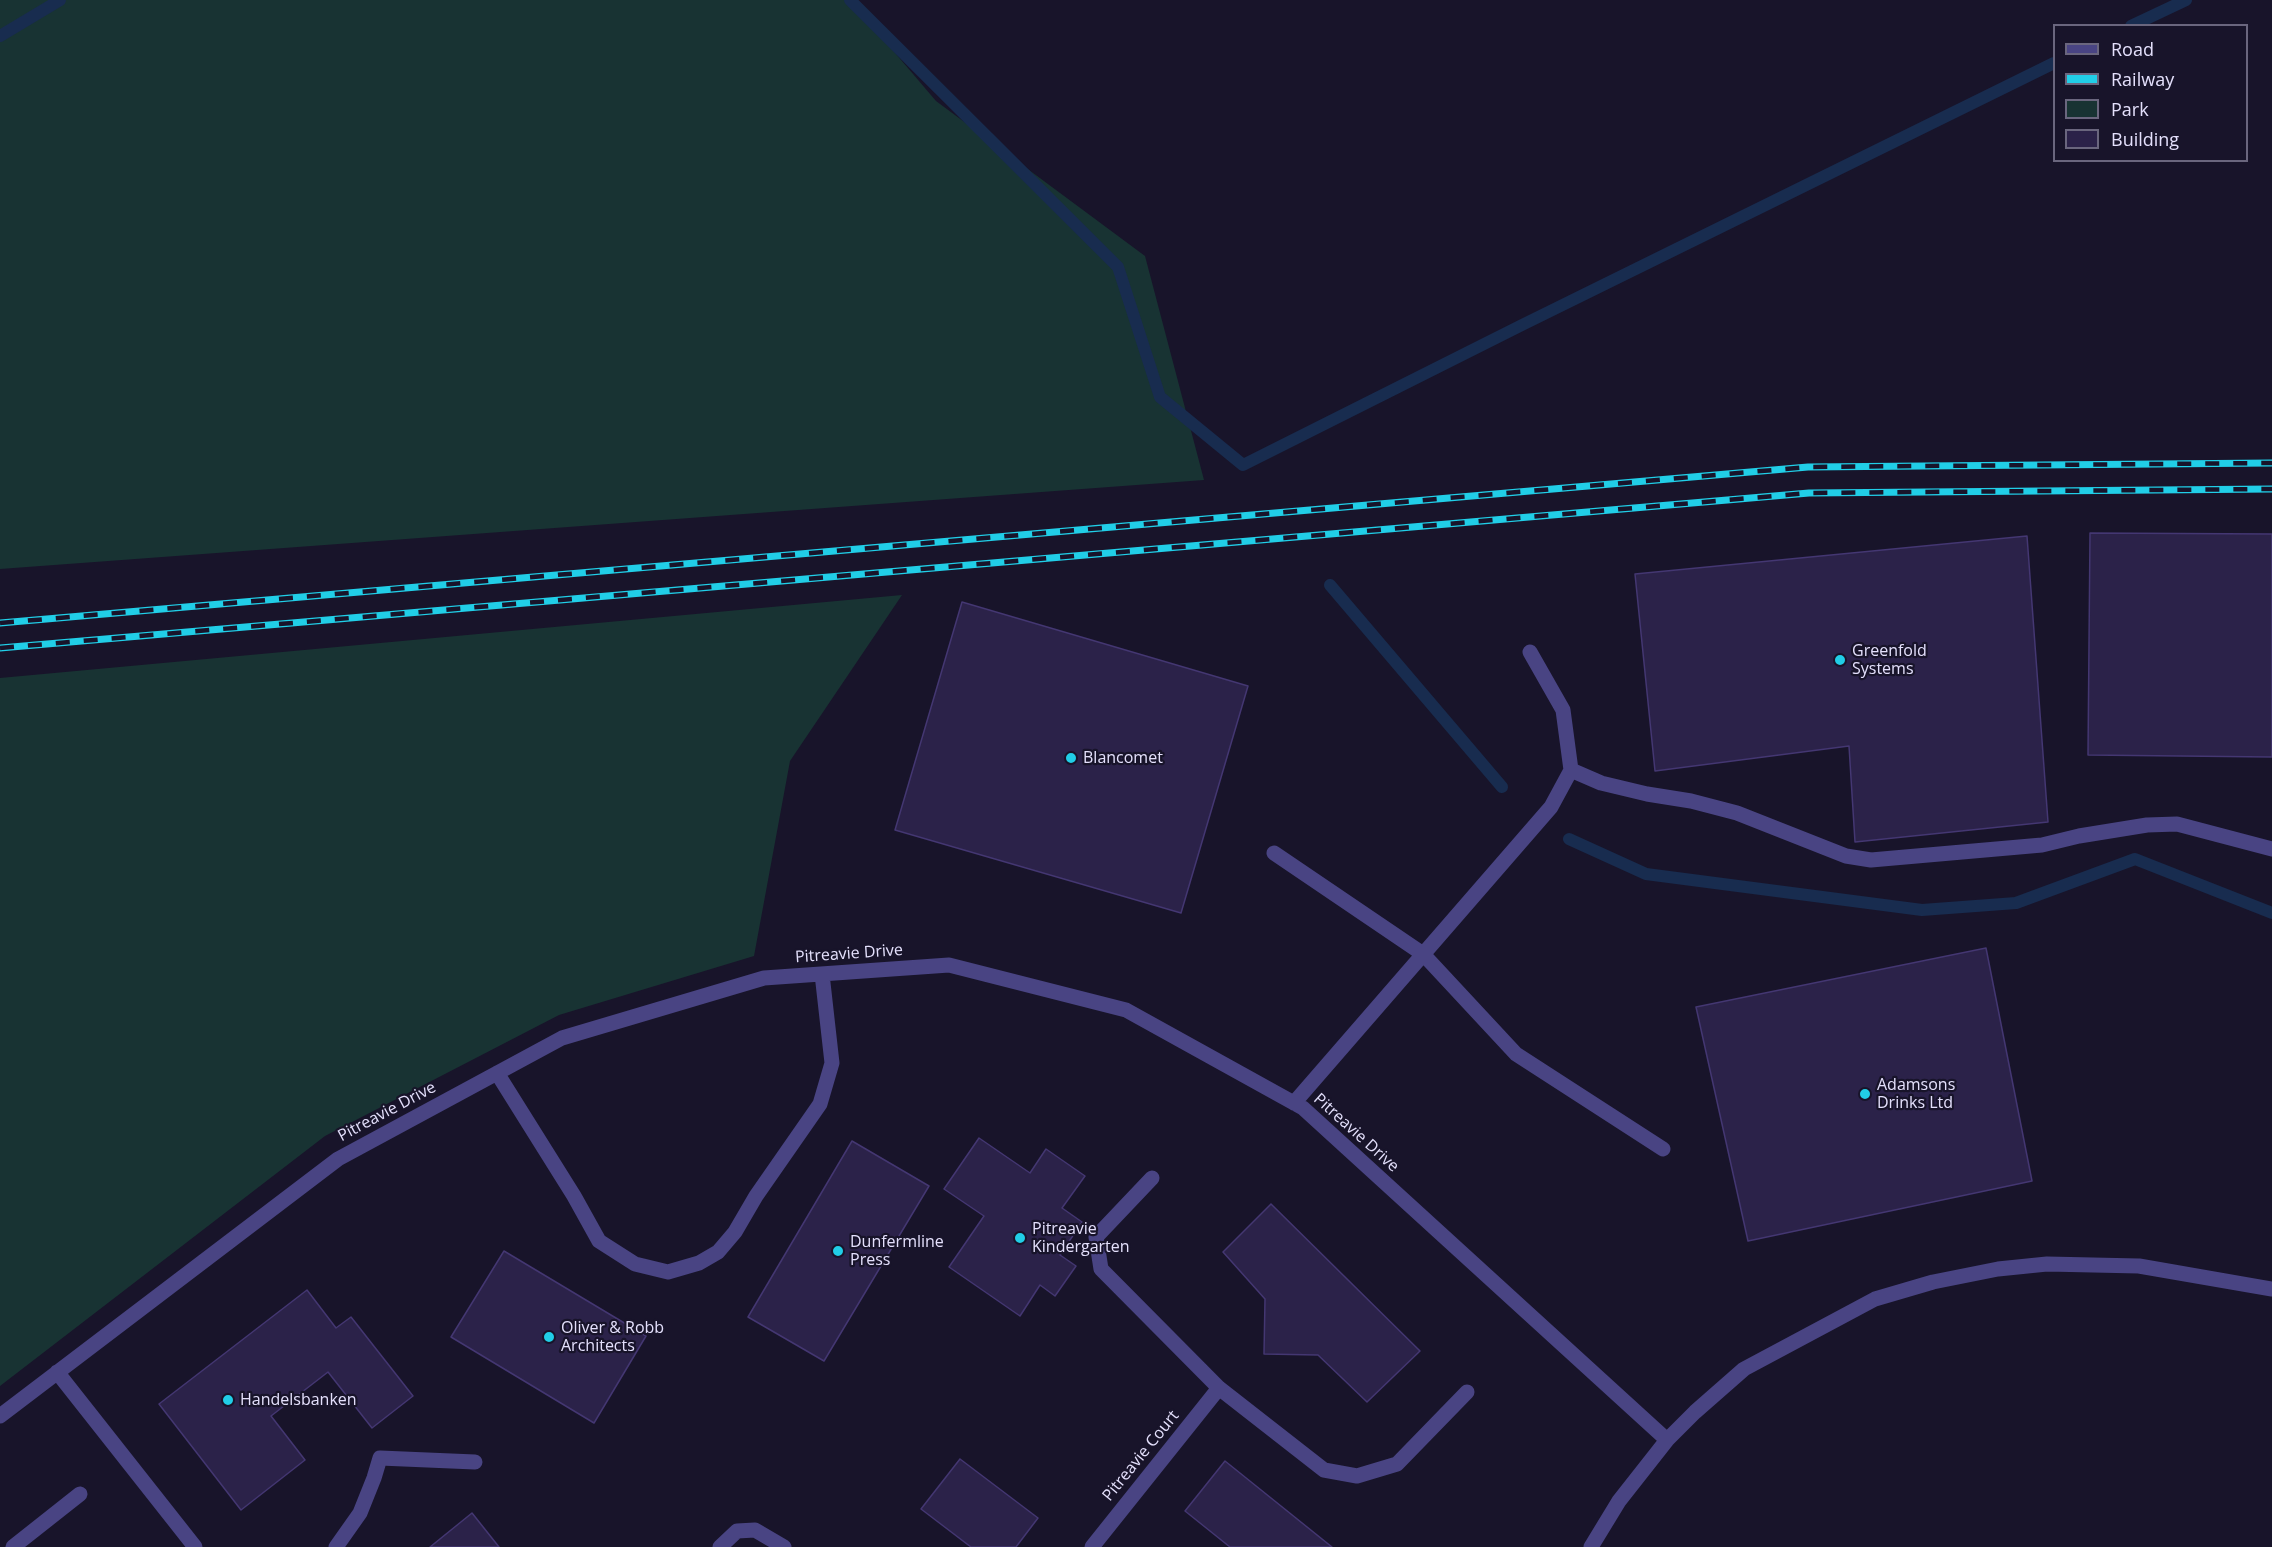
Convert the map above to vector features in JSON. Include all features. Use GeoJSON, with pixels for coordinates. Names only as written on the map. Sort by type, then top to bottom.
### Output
{"type":"FeatureCollection","features":[{"type":"Feature","properties":{"kind":"street"},"geometry":{"type":"LineString","coordinates":[[1294,1103],[1551,807],[1571,770],[1563,710],[1530,652]]}},
{"type":"Feature","properties":{"kind":"street"},"geometry":{"type":"LineString","coordinates":[[1571,770],[1601,783],[1691,801],[1737,813],[1846,856],[1871,860],[2042,846],[2079,836],[2147,825],[2177,824],[2272,849]]}},
{"type":"Feature","properties":{"kind":"street"},"geometry":{"type":"LineString","coordinates":[[1274,853],[1423,954],[1516,1054],[1663,1149]]}},
{"type":"Feature","properties":{"kind":"street","name":"Pitreavie Drive"},"geometry":{"type":"LineString","coordinates":[[0,1416],[338,1159],[562,1038],[764,978],[949,966],[1126,1010],[1294,1103],[1312,1116],[1667,1440]]}},
{"type":"Feature","properties":{"kind":"street"},"geometry":{"type":"LineString","coordinates":[[496,1073],[574,1196],[599,1242],[635,1264],[668,1272],[699,1263],[718,1252],[735,1232],[756,1196],[820,1104],[832,1063],[822,974]]}},
{"type":"Feature","properties":{"kind":"street"},"geometry":{"type":"LineString","coordinates":[[1152,1178],[1096,1237],[1101,1269],[1219,1388],[1324,1470],[1357,1476],[1397,1464],[1467,1392]]}},
{"type":"Feature","properties":{"kind":"street"},"geometry":{"type":"LineString","coordinates":[[1592,1547],[1619,1501],[1667,1440],[1744,1369],[1875,1299],[1933,1282],[1998,1269],[2047,1264],[2139,1266],[2272,1289]]}},
{"type":"Feature","properties":{"kind":"street"},"geometry":{"type":"LineString","coordinates":[[57,1372],[195,1547]]}},
{"type":"Feature","properties":{"kind":"street","name":"Pitreavie Court"},"geometry":{"type":"LineString","coordinates":[[1092,1547],[1219,1388]]}},
{"type":"Feature","properties":{"kind":"street"},"geometry":{"type":"LineString","coordinates":[[336,1547],[360,1514],[380,1458],[475,1462]]}},
{"type":"Feature","properties":{"kind":"street"},"geometry":{"type":"LineString","coordinates":[[14,1547],[80,1494]]}},
{"type":"Feature","properties":{"kind":"street"},"geometry":{"type":"LineString","coordinates":[[720,1547],[737,1531],[755,1530],[784,1547]]}},
{"type":"Feature","properties":{"kind":"green space"},"geometry":{"type":"Polygon","coordinates":[[[0,0],[850,0],[936,101],[1145,256],[1204,480],[0,569],[0,0]]]}},
{"type":"Feature","properties":{"kind":"green space"},"geometry":{"type":"Polygon","coordinates":[[[902,595],[790,761],[754,956],[559,1015],[325,1136],[0,1386],[0,678],[902,595]]]}},
{"type":"Feature","properties":{"kind":"building"},"geometry":{"type":"Polygon","coordinates":[[[2090,533],[2272,534],[2272,757],[2088,755],[2090,533]]]}},
{"type":"Feature","properties":{"kind":"building","name":"Greenfold Systems"},"geometry":{"type":"Polygon","coordinates":[[[2027,536],[2048,822],[1855,842],[1849,746],[1655,771],[1635,574],[2027,536]]]}},
{"type":"Feature","properties":{"kind":"building","name":"Blancomet"},"geometry":{"type":"Polygon","coordinates":[[[962,602],[1248,686],[1181,913],[895,830],[962,602]]]}},
{"type":"Feature","properties":{"kind":"building","name":"Adamsons Drinks Ltd"},"geometry":{"type":"Polygon","coordinates":[[[1986,948],[2032,1181],[1748,1241],[1696,1007],[1986,948]]]}},
{"type":"Feature","properties":{"kind":"building","name":"Pitreavie Kindergarten"},"geometry":{"type":"Polygon","coordinates":[[[979,1138],[1030,1173],[1046,1149],[1085,1176],[1062,1208],[1082,1222],[1060,1255],[1076,1266],[1055,1296],[1040,1285],[1020,1316],[949,1267],[984,1216],[944,1189],[979,1138]]]}},
{"type":"Feature","properties":{"kind":"building","name":"Dunfermline Press"},"geometry":{"type":"Polygon","coordinates":[[[852,1141],[929,1186],[824,1361],[748,1317],[852,1141]]]}},
{"type":"Feature","properties":{"kind":"building"},"geometry":{"type":"Polygon","coordinates":[[[1271,1204],[1420,1351],[1367,1402],[1318,1355],[1264,1354],[1265,1299],[1223,1252],[1271,1204]]]}},
{"type":"Feature","properties":{"kind":"building","name":"Oliver & Robb Architects"},"geometry":{"type":"Polygon","coordinates":[[[504,1251],[646,1336],[594,1423],[451,1337],[504,1251]]]}},
{"type":"Feature","properties":{"kind":"building","name":"Handelsbanken"},"geometry":{"type":"Polygon","coordinates":[[[307,1290],[336,1328],[351,1317],[413,1396],[372,1428],[328,1372],[271,1416],[305,1460],[241,1510],[159,1404],[307,1290]]]}},
{"type":"Feature","properties":{"kind":"building"},"geometry":{"type":"Polygon","coordinates":[[[960,1459],[1038,1518],[1016,1547],[971,1547],[921,1509],[960,1459]]]}},
{"type":"Feature","properties":{"kind":"building"},"geometry":{"type":"Polygon","coordinates":[[[1225,1461],[1332,1547],[1230,1547],[1185,1511],[1225,1461]]]}},
{"type":"Feature","properties":{"kind":"building"},"geometry":{"type":"Polygon","coordinates":[[[472,1513],[499,1547],[430,1547],[472,1513]]]}},
{"type":"Feature","properties":{"kind":"waterway"},"geometry":{"type":"LineString","coordinates":[[0,36],[60,0]]}},
{"type":"Feature","properties":{"kind":"waterway"},"geometry":{"type":"LineString","coordinates":[[850,0],[1118,267],[1160,397],[1243,465],[2053,63]]}},
{"type":"Feature","properties":{"kind":"waterway"},"geometry":{"type":"LineString","coordinates":[[2135,24],[2186,0]]}},
{"type":"Feature","properties":{"kind":"waterway"},"geometry":{"type":"LineString","coordinates":[[1330,585],[1502,787]]}},
{"type":"Feature","properties":{"kind":"waterway"},"geometry":{"type":"LineString","coordinates":[[1569,839],[1646,874],[1922,910],[2016,903],[2135,859],[2272,913]]}},
{"type":"Feature","properties":{"kind":"railway"},"geometry":{"type":"LineString","coordinates":[[0,623],[1808,467],[2272,463]]}},
{"type":"Feature","properties":{"kind":"railway"},"geometry":{"type":"LineString","coordinates":[[0,648],[1809,493],[2272,489]]}},
{"type":"Feature","properties":{"kind":"place","name":"Greenfold Systems"},"geometry":{"type":"Point","coordinates":[1840,660]}},
{"type":"Feature","properties":{"kind":"place","name":"Blancomet"},"geometry":{"type":"Point","coordinates":[1071,758]}},
{"type":"Feature","properties":{"kind":"place","name":"Adamsons Drinks Ltd"},"geometry":{"type":"Point","coordinates":[1865,1094]}},
{"type":"Feature","properties":{"kind":"place","name":"Pitreavie Kindergarten"},"geometry":{"type":"Point","coordinates":[1020,1238]}},
{"type":"Feature","properties":{"kind":"place","name":"Dunfermline Press"},"geometry":{"type":"Point","coordinates":[838,1251]}},
{"type":"Feature","properties":{"kind":"place","name":"Oliver & Robb Architects"},"geometry":{"type":"Point","coordinates":[549,1337]}},
{"type":"Feature","properties":{"kind":"place","name":"Handelsbanken"},"geometry":{"type":"Point","coordinates":[228,1400]}}]}
